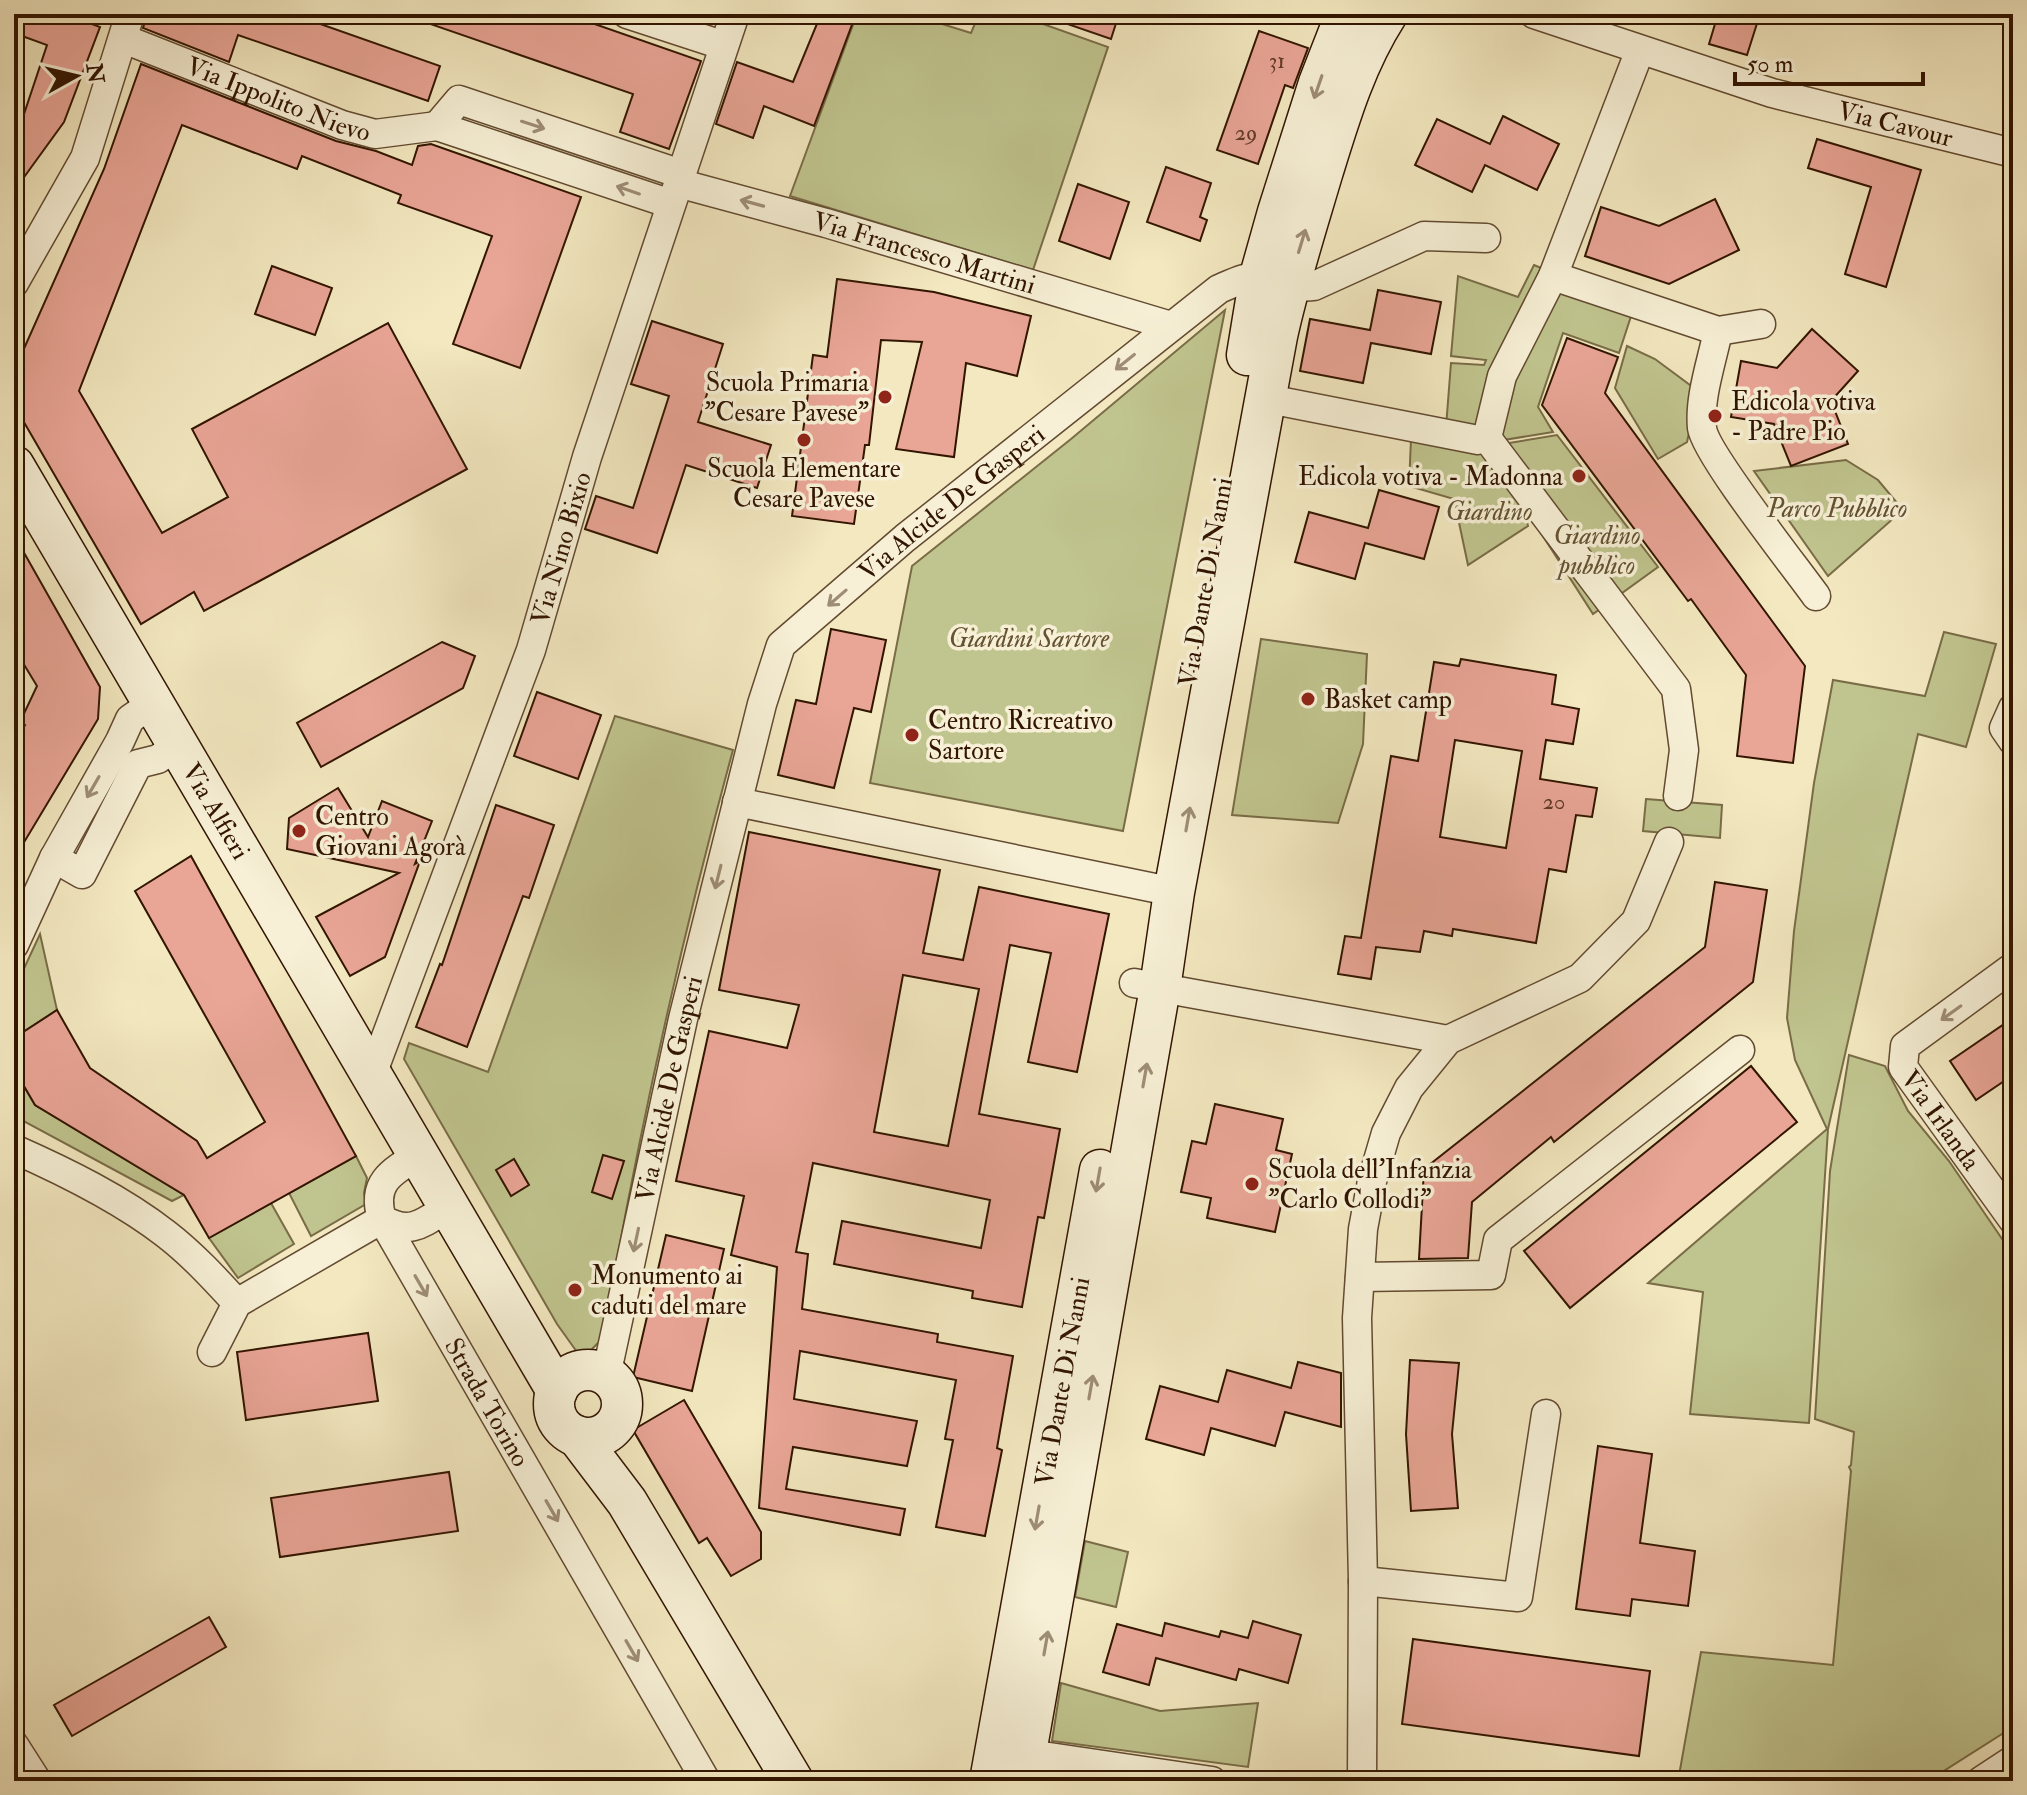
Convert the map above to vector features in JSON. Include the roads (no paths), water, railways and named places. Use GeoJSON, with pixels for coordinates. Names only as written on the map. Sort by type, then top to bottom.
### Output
{"type":"FeatureCollection","features":[{"type":"Feature","properties":{"kind":"street"},"geometry":{"type":"LineString","coordinates":[[627,14],[727,33]]}},
{"type":"Feature","properties":{"kind":"street","name":"Via Dante Di Nanni"},"geometry":{"type":"LineString","coordinates":[[1008,1766],[1147,986],[1161,890],[1274,280],[1319,83],[1346,14]]}},
{"type":"Feature","properties":{"kind":"street","name":"Via Dante Di Nanni"},"geometry":{"type":"LineString","coordinates":[[1161,890],[1264,398],[1274,280],[1369,42],[1387,14]]}},
{"type":"Feature","properties":{"kind":"street","name":"Via Cavour"},"geometry":{"type":"LineString","coordinates":[[1534,14],[1772,93],[2013,153]]}},
{"type":"Feature","properties":{"kind":"street"},"geometry":{"type":"LineString","coordinates":[[14,283],[85,158],[127,26]]}},
{"type":"Feature","properties":{"kind":"street","name":"Via Ippolito Nievo"},"geometry":{"type":"LineString","coordinates":[[127,26],[342,125],[375,134],[437,126],[676,187]]}},
{"type":"Feature","properties":{"kind":"street","name":"Via Nino Bixio"},"geometry":{"type":"LineString","coordinates":[[371,1077],[531,650],[587,457],[727,33]]}},
{"type":"Feature","properties":{"kind":"street"},"geometry":{"type":"LineString","coordinates":[[1640,50],[1553,276],[1502,376],[1487,438],[1676,689],[1684,750],[1678,796]]}},
{"type":"Feature","properties":{"kind":"street","name":"Via Francesco Martini"},"geometry":{"type":"LineString","coordinates":[[676,187],[826,223],[1171,326]]}},
{"type":"Feature","properties":{"kind":"street"},"geometry":{"type":"LineString","coordinates":[[1274,280],[1302,288],[1314,286],[1424,236],[1486,238]]}},
{"type":"Feature","properties":{"kind":"street"},"geometry":{"type":"LineString","coordinates":[[1553,276],[1718,331],[1761,324]]}},
{"type":"Feature","properties":{"kind":"street","name":"Via Alcide De Gasperi"},"geometry":{"type":"LineString","coordinates":[[606,1376],[683,1019],[762,704],[781,645],[905,538],[1219,289],[1237,280],[1274,280]]}},
{"type":"Feature","properties":{"kind":"street"},"geometry":{"type":"LineString","coordinates":[[1718,331],[1702,406],[1702,431],[1718,460],[1816,596]]}},
{"type":"Feature","properties":{"kind":"street"},"geometry":{"type":"LineString","coordinates":[[1264,398],[1478,440]]}},
{"type":"Feature","properties":{"kind":"street","name":"Via Alfieri"},"geometry":{"type":"LineString","coordinates":[[14,466],[557,1391]]}},
{"type":"Feature","properties":{"kind":"street"},"geometry":{"type":"LineString","coordinates":[[14,945],[54,858],[130,719],[153,703]]}},
{"type":"Feature","properties":{"kind":"street"},"geometry":{"type":"LineString","coordinates":[[2013,708],[2004,728],[2013,741]]}},
{"type":"Feature","properties":{"kind":"street"},"geometry":{"type":"LineString","coordinates":[[120,741],[125,756],[138,764],[158,759],[177,746]]}},
{"type":"Feature","properties":{"kind":"street"},"geometry":{"type":"LineString","coordinates":[[54,858],[82,874],[138,764]]}},
{"type":"Feature","properties":{"kind":"street"},"geometry":{"type":"LineString","coordinates":[[737,802],[1161,890]]}},
{"type":"Feature","properties":{"kind":"street"},"geometry":{"type":"LineString","coordinates":[[1362,1781],[1363,1581],[1357,1318],[1368,1205],[1386,1133],[1409,1088],[1448,1040],[1580,978],[1636,921],[1669,842]]}},
{"type":"Feature","properties":{"kind":"street","name":"Via Irlanda"},"geometry":{"type":"LineString","coordinates":[[2013,967],[1905,1046],[1903,1067],[2013,1220]]}},
{"type":"Feature","properties":{"kind":"street"},"geometry":{"type":"LineString","coordinates":[[1147,986],[1448,1040]]}},
{"type":"Feature","properties":{"kind":"street"},"geometry":{"type":"LineString","coordinates":[[1360,1277],[1491,1275],[1498,1240],[1740,1050]]}},
{"type":"Feature","properties":{"kind":"street"},"geometry":{"type":"LineString","coordinates":[[14,1149],[113,1199],[160,1229],[204,1267],[237,1303]]}},
{"type":"Feature","properties":{"kind":"street"},"geometry":{"type":"LineString","coordinates":[[418,1156],[388,1175],[378,1206],[382,1219],[395,1227],[411,1229],[448,1207]]}},
{"type":"Feature","properties":{"kind":"street"},"geometry":{"type":"LineString","coordinates":[[212,1352],[237,1303],[382,1219]]}},
{"type":"Feature","properties":{"kind":"street","name":"Strada Torino"},"geometry":{"type":"LineString","coordinates":[[382,1219],[706,1781]]}},
{"type":"Feature","properties":{"kind":"street"},"geometry":{"type":"LineString","coordinates":[[581,1371],[594,1371],[606,1376],[621,1400],[619,1416],[595,1432],[563,1427],[554,1407],[557,1391],[566,1378],[581,1371]]}},
{"type":"Feature","properties":{"kind":"street"},"geometry":{"type":"LineString","coordinates":[[1363,1581],[1518,1597],[1546,1414]]}},
{"type":"Feature","properties":{"kind":"street"},"geometry":{"type":"LineString","coordinates":[[595,1432],[627,1502],[785,1778]]}},
{"type":"Feature","properties":{"kind":"street"},"geometry":{"type":"LineString","coordinates":[[14,1745],[37,1781]]}},
{"type":"Feature","properties":{"kind":"street"},"geometry":{"type":"LineString","coordinates":[[1981,1781],[2013,1760]]}},
{"type":"Feature","properties":{"kind":"street"},"geometry":{"type":"LineString","coordinates":[[1008,1766],[1212,1781]]}},
{"type":"Feature","properties":{"kind":"place","name":"Scuola Primaria \"Cesare Pavese\""},"geometry":{"type":"Point","coordinates":[885,397]}},
{"type":"Feature","properties":{"kind":"place","name":"Edicola votiva - Padre Pio"},"geometry":{"type":"Point","coordinates":[1715,416]}},
{"type":"Feature","properties":{"kind":"place","name":"Scuola Elementare Cesare Pavese"},"geometry":{"type":"Point","coordinates":[804,440]}},
{"type":"Feature","properties":{"kind":"place","name":"Edicola votiva - Madonna"},"geometry":{"type":"Point","coordinates":[1579,476]}},
{"type":"Feature","properties":{"kind":"place","name":"Basket camp"},"geometry":{"type":"Point","coordinates":[1308,699]}},
{"type":"Feature","properties":{"kind":"place","name":"Centro Ricreativo Sartore"},"geometry":{"type":"Point","coordinates":[912,735]}},
{"type":"Feature","properties":{"kind":"place","name":"Centro Giovani Agorà"},"geometry":{"type":"Point","coordinates":[299,831]}},
{"type":"Feature","properties":{"kind":"place","name":"Scuola dell'Infanzia \"Carlo Collodi\""},"geometry":{"type":"Point","coordinates":[1252,1184]}},
{"type":"Feature","properties":{"kind":"place","name":"Monumento ai caduti del mare"},"geometry":{"type":"Point","coordinates":[575,1290]}},
{"type":"Feature","properties":{"kind":"park label","name":"Parco Pubblico"},"geometry":{"type":"Point","coordinates":[1837,508]}},
{"type":"Feature","properties":{"kind":"park label","name":"Giardino"},"geometry":{"type":"Point","coordinates":[1489,511]}},
{"type":"Feature","properties":{"kind":"park label","name":"Giardino pubblico"},"geometry":{"type":"Point","coordinates":[1597,550]}},
{"type":"Feature","properties":{"kind":"park label","name":"Giardini Sartore"},"geometry":{"type":"Point","coordinates":[1029,638]}}]}
